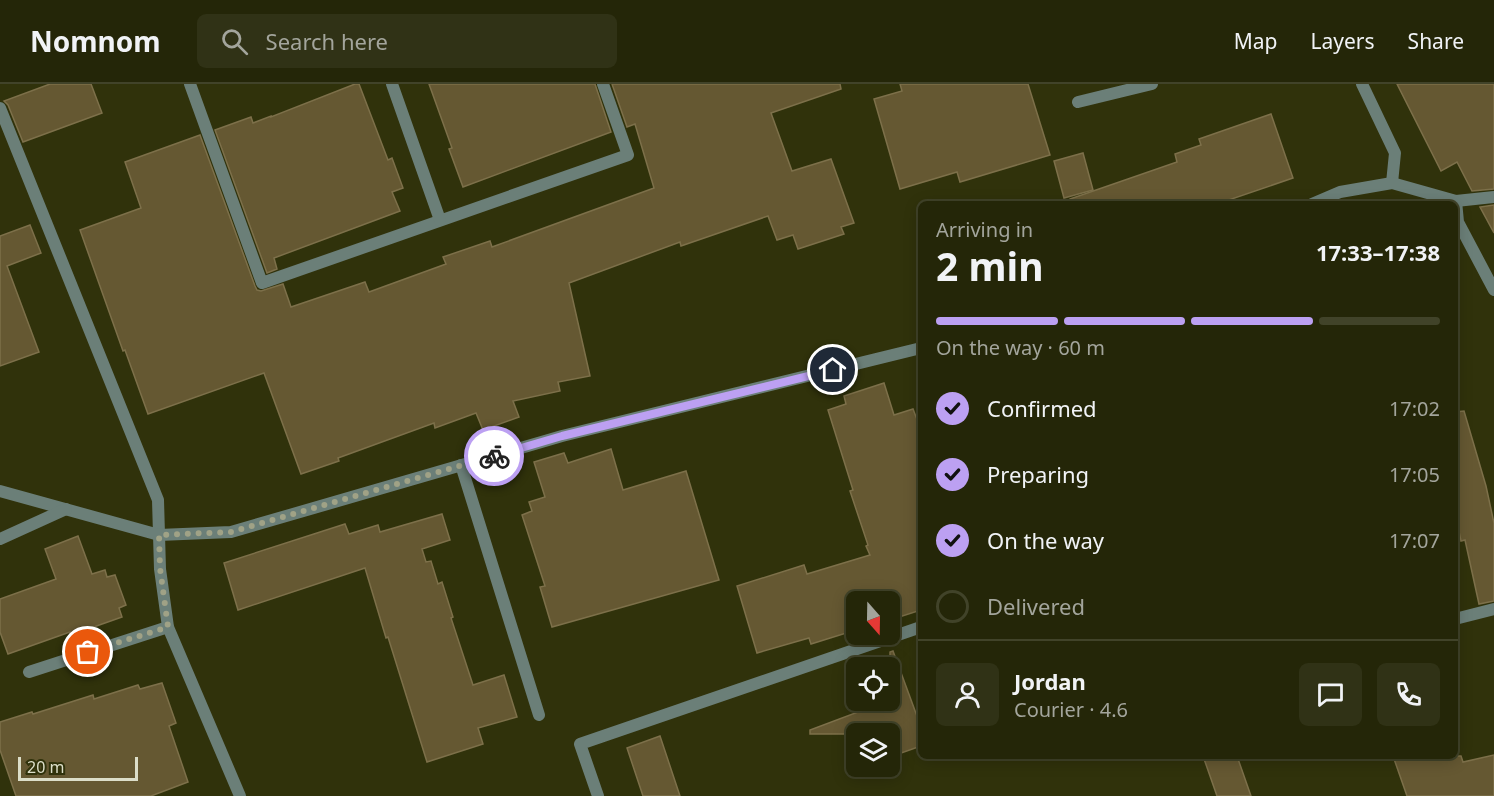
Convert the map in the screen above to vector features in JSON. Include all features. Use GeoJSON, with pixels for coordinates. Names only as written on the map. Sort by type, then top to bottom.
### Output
{"type":"FeatureCollection","features":[{"type":"Feature","properties":{"kind":"street"},"geometry":{"type":"LineString","coordinates":[[190,84],[262,283],[628,155],[603,84]]}},
{"type":"Feature","properties":{"kind":"street"},"geometry":{"type":"LineString","coordinates":[[392,84],[440,220]]}},
{"type":"Feature","properties":{"kind":"street"},"geometry":{"type":"LineString","coordinates":[[1078,102],[1152,84]]}},
{"type":"Feature","properties":{"kind":"street"},"geometry":{"type":"LineString","coordinates":[[1362,84],[1395,153],[1392,183]]}},
{"type":"Feature","properties":{"kind":"street"},"geometry":{"type":"LineString","coordinates":[[0,108],[158,500],[160,568],[168,627],[240,796]]}},
{"type":"Feature","properties":{"kind":"street"},"geometry":{"type":"LineString","coordinates":[[1319,201],[1340,192],[1392,183],[1456,201],[1494,196]]}},
{"type":"Feature","properties":{"kind":"street"},"geometry":{"type":"LineString","coordinates":[[1458,222],[1494,290]]}},
{"type":"Feature","properties":{"kind":"street"},"geometry":{"type":"LineString","coordinates":[[0,491],[159,535],[231,532],[562,436],[918,349]]}},
{"type":"Feature","properties":{"kind":"street"},"geometry":{"type":"LineString","coordinates":[[461,465],[539,715]]}},
{"type":"Feature","properties":{"kind":"street"},"geometry":{"type":"LineString","coordinates":[[0,539],[66,509]]}},
{"type":"Feature","properties":{"kind":"street"},"geometry":{"type":"LineString","coordinates":[[1458,618],[1494,609]]}},
{"type":"Feature","properties":{"kind":"street"},"geometry":{"type":"LineString","coordinates":[[29,672],[168,627]]}},
{"type":"Feature","properties":{"kind":"street"},"geometry":{"type":"LineString","coordinates":[[598,796],[580,744],[918,628]]}},
{"type":"Feature","properties":{"kind":"building"},"geometry":{"type":"Polygon","coordinates":[[[50,84],[91,84],[102,113],[23,142],[8,105],[4,101],[50,84]]]}},
{"type":"Feature","properties":{"kind":"building"},"geometry":{"type":"Polygon","coordinates":[[[359,84],[388,160],[392,158],[403,188],[392,192],[400,211],[274,258],[277,269],[267,273],[215,130],[251,117],[253,123],[359,84]]]}},
{"type":"Feature","properties":{"kind":"building"},"geometry":{"type":"Polygon","coordinates":[[[429,84],[595,84],[611,132],[463,187],[429,84]]]}},
{"type":"Feature","properties":{"kind":"building"},"geometry":{"type":"Polygon","coordinates":[[[612,84],[840,84],[841,89],[771,113],[792,171],[831,159],[854,223],[841,227],[844,234],[798,249],[793,235],[777,240],[768,216],[681,246],[680,242],[569,283],[590,376],[558,382],[560,391],[513,401],[519,417],[483,430],[476,413],[435,428],[434,423],[301,474],[264,373],[148,414],[80,230],[141,208],[125,162],[200,135],[257,290],[261,291],[283,284],[291,307],[365,282],[369,292],[446,264],[443,257],[490,241],[492,247],[654,188],[635,124],[627,127],[612,84]]]}},
{"type":"Feature","properties":{"kind":"building"},"geometry":{"type":"Polygon","coordinates":[[[900,84],[1028,84],[1050,155],[960,182],[957,172],[900,189],[874,99],[902,91],[900,84]]]}},
{"type":"Feature","properties":{"kind":"building"},"geometry":{"type":"Polygon","coordinates":[[[1397,84],[1494,84],[1494,189],[1472,191],[1457,162],[1441,171],[1397,84]]]}},
{"type":"Feature","properties":{"kind":"building"},"geometry":{"type":"Polygon","coordinates":[[[1271,114],[1293,178],[1226,201],[1070,201],[1070,199],[1177,162],[1175,154],[1201,145],[1199,139],[1271,114]]]}},
{"type":"Feature","properties":{"kind":"building"},"geometry":{"type":"Polygon","coordinates":[[[1083,153],[1093,190],[1064,198],[1054,161],[1083,153]]]}},
{"type":"Feature","properties":{"kind":"building"},"geometry":{"type":"Polygon","coordinates":[[[1494,205],[1494,233],[1480,207],[1494,205]]]}},
{"type":"Feature","properties":{"kind":"building"},"geometry":{"type":"Polygon","coordinates":[[[30,225],[41,253],[7,266],[39,352],[0,366],[0,236],[30,225]]]}},
{"type":"Feature","properties":{"kind":"building"},"geometry":{"type":"Polygon","coordinates":[[[884,383],[894,415],[913,409],[918,422],[918,611],[900,617],[900,591],[846,591],[846,633],[811,644],[809,638],[757,653],[737,586],[804,565],[807,574],[870,555],[828,410],[846,404],[844,396],[884,383]]]}},
{"type":"Feature","properties":{"kind":"building"},"geometry":{"type":"Polygon","coordinates":[[[1464,411],[1486,486],[1494,523],[1494,601],[1479,604],[1465,540],[1461,541],[1458,527],[1458,412],[1464,411]]]}},
{"type":"Feature","properties":{"kind":"building"},"geometry":{"type":"Polygon","coordinates":[[[611,449],[623,490],[686,471],[719,580],[552,627],[540,587],[545,586],[522,515],[532,511],[529,502],[545,497],[534,462],[564,453],[568,463],[611,449]]]}},
{"type":"Feature","properties":{"kind":"building"},"geometry":{"type":"Polygon","coordinates":[[[442,514],[450,540],[422,549],[426,562],[431,561],[438,584],[442,582],[473,685],[504,675],[517,717],[478,728],[483,744],[427,762],[365,568],[238,610],[224,563],[345,524],[349,534],[378,525],[380,532],[442,514]]]}},
{"type":"Feature","properties":{"kind":"building"},"geometry":{"type":"Polygon","coordinates":[[[78,536],[92,574],[105,570],[107,577],[115,575],[126,605],[119,608],[122,617],[8,654],[0,632],[0,599],[56,579],[45,549],[78,536]]]}},
{"type":"Feature","properties":{"kind":"building"},"geometry":{"type":"Polygon","coordinates":[[[893,651],[895,657],[890,657],[890,652],[893,651]]]}},
{"type":"Feature","properties":{"kind":"building"},"geometry":{"type":"Polygon","coordinates":[[[900,670],[918,719],[918,747],[900,753],[900,723],[846,723],[846,734],[810,734],[810,730],[861,711],[900,711],[900,670]]]}},
{"type":"Feature","properties":{"kind":"building"},"geometry":{"type":"Polygon","coordinates":[[[162,683],[176,723],[169,726],[188,782],[151,796],[16,796],[0,750],[0,722],[93,695],[94,699],[138,685],[140,689],[162,683]]]}},
{"type":"Feature","properties":{"kind":"building"},"geometry":{"type":"Polygon","coordinates":[[[660,736],[680,796],[643,796],[627,748],[660,736]]]}},
{"type":"Feature","properties":{"kind":"building"},"geometry":{"type":"Polygon","coordinates":[[[1494,755],[1494,796],[1407,796],[1394,759],[1458,759],[1458,756],[1461,756],[1463,762],[1494,755]]]}},
{"type":"Feature","properties":{"kind":"building"},"geometry":{"type":"Polygon","coordinates":[[[1204,759],[1238,759],[1251,796],[1217,796],[1204,759]]]}},
{"type":"Feature","properties":{"kind":"way so far"},"geometry":{"type":"LineString","coordinates":[[88,652],[168,627],[160,568],[159,535],[231,532],[494,456]]}},
{"type":"Feature","properties":{"kind":"route"},"geometry":{"type":"LineString","coordinates":[[494,456],[562,436],[833,370]]}}]}
